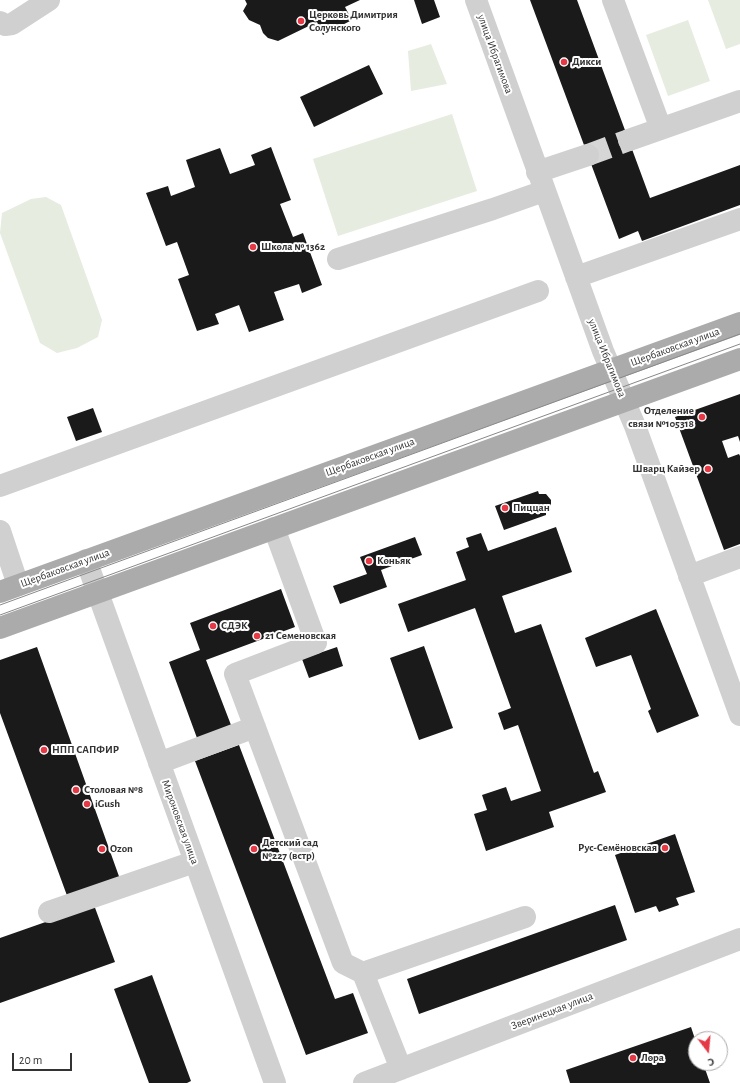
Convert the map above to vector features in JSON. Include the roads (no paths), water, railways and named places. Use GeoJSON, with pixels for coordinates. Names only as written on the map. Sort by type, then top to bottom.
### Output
{"type":"FeatureCollection","features":[{"type":"Feature","properties":{"kind":"main road","name":"Щербаковская улица"},"geometry":{"type":"LineString","coordinates":[[9,588],[740,323]]}},
{"type":"Feature","properties":{"kind":"main road"},"geometry":{"type":"LineString","coordinates":[[0,628],[740,359]]}},
{"type":"Feature","properties":{"kind":"street"},"geometry":{"type":"LineString","coordinates":[[0,22],[5,25],[12,24],[49,0]]}},
{"type":"Feature","properties":{"kind":"street","name":"улица Ибрагимова"},"geometry":{"type":"LineString","coordinates":[[476,0],[576,278],[610,370],[625,401],[740,715]]}},
{"type":"Feature","properties":{"kind":"street"},"geometry":{"type":"LineString","coordinates":[[613,0],[661,129]]}},
{"type":"Feature","properties":{"kind":"street"},"geometry":{"type":"LineString","coordinates":[[629,140],[740,101]]}},
{"type":"Feature","properties":{"kind":"street"},"geometry":{"type":"LineString","coordinates":[[338,259],[493,209],[588,155]]}},
{"type":"Feature","properties":{"kind":"street"},"geometry":{"type":"LineString","coordinates":[[576,278],[740,218]]}},
{"type":"Feature","properties":{"kind":"street"},"geometry":{"type":"LineString","coordinates":[[0,486],[538,291]]}},
{"type":"Feature","properties":{"kind":"street"},"geometry":{"type":"LineString","coordinates":[[274,528],[316,643],[235,674],[343,963],[363,973],[408,1073]]}},
{"type":"Feature","properties":{"kind":"street"},"geometry":{"type":"LineString","coordinates":[[0,531],[9,588]]}},
{"type":"Feature","properties":{"kind":"street"},"geometry":{"type":"LineString","coordinates":[[689,576],[740,557]]}},
{"type":"Feature","properties":{"kind":"street","name":"Мироновская улица"},"geometry":{"type":"LineString","coordinates":[[86,560],[275,1083]]}},
{"type":"Feature","properties":{"kind":"street"},"geometry":{"type":"LineString","coordinates":[[159,763],[255,727]]}},
{"type":"Feature","properties":{"kind":"street"},"geometry":{"type":"LineString","coordinates":[[50,912],[194,862]]}},
{"type":"Feature","properties":{"kind":"street"},"geometry":{"type":"LineString","coordinates":[[363,973],[524,917]]}},
{"type":"Feature","properties":{"kind":"street","name":"Зверинецкая улица"},"geometry":{"type":"LineString","coordinates":[[364,1083],[408,1073],[740,939]]}},
{"type":"Feature","properties":{"kind":"tunnel"},"geometry":{"type":"LineString","coordinates":[[588,155],[629,140]]}},
{"type":"Feature","properties":{"kind":"tram line"},"geometry":{"type":"LineString","coordinates":[[0,605],[740,334]]}},
{"type":"Feature","properties":{"kind":"tram line"},"geometry":{"type":"LineString","coordinates":[[0,615],[740,344]]}},
{"type":"Feature","properties":{"kind":"place","name":"Церковь Димитрия Солунского"},"geometry":{"type":"Point","coordinates":[301,21]}},
{"type":"Feature","properties":{"kind":"place","name":"Дикси"},"geometry":{"type":"Point","coordinates":[564,62]}},
{"type":"Feature","properties":{"kind":"place","name":"Школа № 1362"},"geometry":{"type":"Point","coordinates":[253,247]}},
{"type":"Feature","properties":{"kind":"place","name":"Отделение связи №105318"},"geometry":{"type":"Point","coordinates":[702,417]}},
{"type":"Feature","properties":{"kind":"place","name":"Шварц Кайзер"},"geometry":{"type":"Point","coordinates":[708,469]}},
{"type":"Feature","properties":{"kind":"place","name":"Пиццан"},"geometry":{"type":"Point","coordinates":[505,508]}},
{"type":"Feature","properties":{"kind":"place","name":"Коньяк"},"geometry":{"type":"Point","coordinates":[369,561]}},
{"type":"Feature","properties":{"kind":"place","name":"СДЭК"},"geometry":{"type":"Point","coordinates":[213,626]}},
{"type":"Feature","properties":{"kind":"place","name":"21 Семеновская"},"geometry":{"type":"Point","coordinates":[257,636]}},
{"type":"Feature","properties":{"kind":"place","name":"НПП САПФИР"},"geometry":{"type":"Point","coordinates":[44,750]}},
{"type":"Feature","properties":{"kind":"place","name":"Столовая №8"},"geometry":{"type":"Point","coordinates":[76,790]}},
{"type":"Feature","properties":{"kind":"place","name":"iGush"},"geometry":{"type":"Point","coordinates":[87,804]}},
{"type":"Feature","properties":{"kind":"place","name":"Рус-Семёновская"},"geometry":{"type":"Point","coordinates":[665,848]}},
{"type":"Feature","properties":{"kind":"place","name":"Ozon"},"geometry":{"type":"Point","coordinates":[102,849]}},
{"type":"Feature","properties":{"kind":"place","name":"Детский сад №227 (встр)"},"geometry":{"type":"Point","coordinates":[254,849]}},
{"type":"Feature","properties":{"kind":"place","name":"Лора"},"geometry":{"type":"Point","coordinates":[633,1058]}}]}
